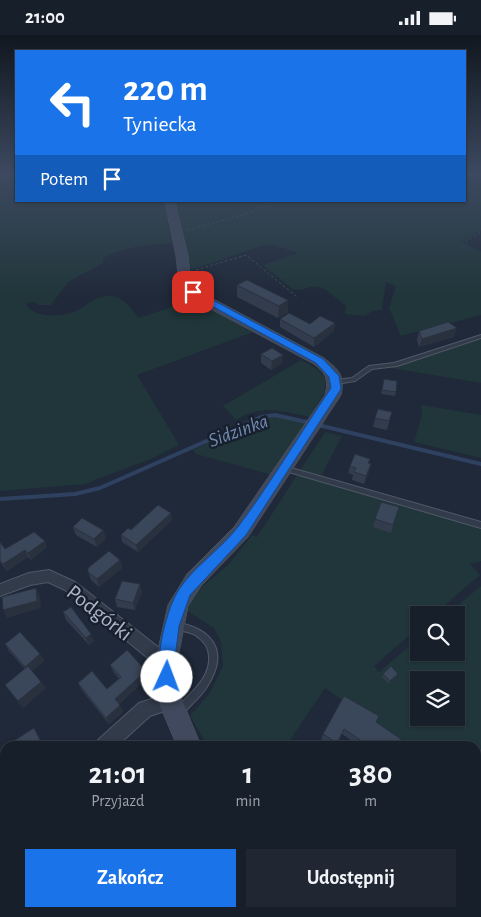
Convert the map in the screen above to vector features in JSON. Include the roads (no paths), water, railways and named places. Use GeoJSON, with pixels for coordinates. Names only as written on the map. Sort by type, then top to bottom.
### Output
{"type":"FeatureCollection","features":[{"type":"Feature","properties":{"kind":"street"},"geometry":{"type":"LineString","coordinates":[[172,214],[182,256],[185,283],[193,292],[319,361],[330,371],[336,382],[333,395],[242,532],[185,592],[172,626],[166,663],[172,708],[187,741]]}},
{"type":"Feature","properties":{"kind":"street","name":"Podgórki"},"geometry":{"type":"LineString","coordinates":[[0,590],[29,579],[50,576],[70,585],[166,663]]}},
{"type":"Feature","properties":{"kind":"street"},"geometry":{"type":"LineString","coordinates":[[110,741],[145,709],[172,708]]}},
{"type":"Feature","properties":{"kind":"lane"},"geometry":{"type":"LineString","coordinates":[[336,382],[353,380],[370,367],[395,365],[481,336]]}},
{"type":"Feature","properties":{"kind":"lane"},"geometry":{"type":"LineString","coordinates":[[283,468],[481,525]]}},
{"type":"Feature","properties":{"kind":"lane"},"geometry":{"type":"LineString","coordinates":[[172,626],[195,629],[206,637],[213,649],[210,671],[206,680],[172,708]]}},
{"type":"Feature","properties":{"kind":"waterway","name":"Sidzinka"},"geometry":{"type":"LineString","coordinates":[[0,499],[75,494],[100,488],[261,417],[275,415],[311,423]]}},
{"type":"Feature","properties":{"kind":"waterway","name":"Sidzinka"},"geometry":{"type":"LineString","coordinates":[[318,425],[481,464]]}}]}
